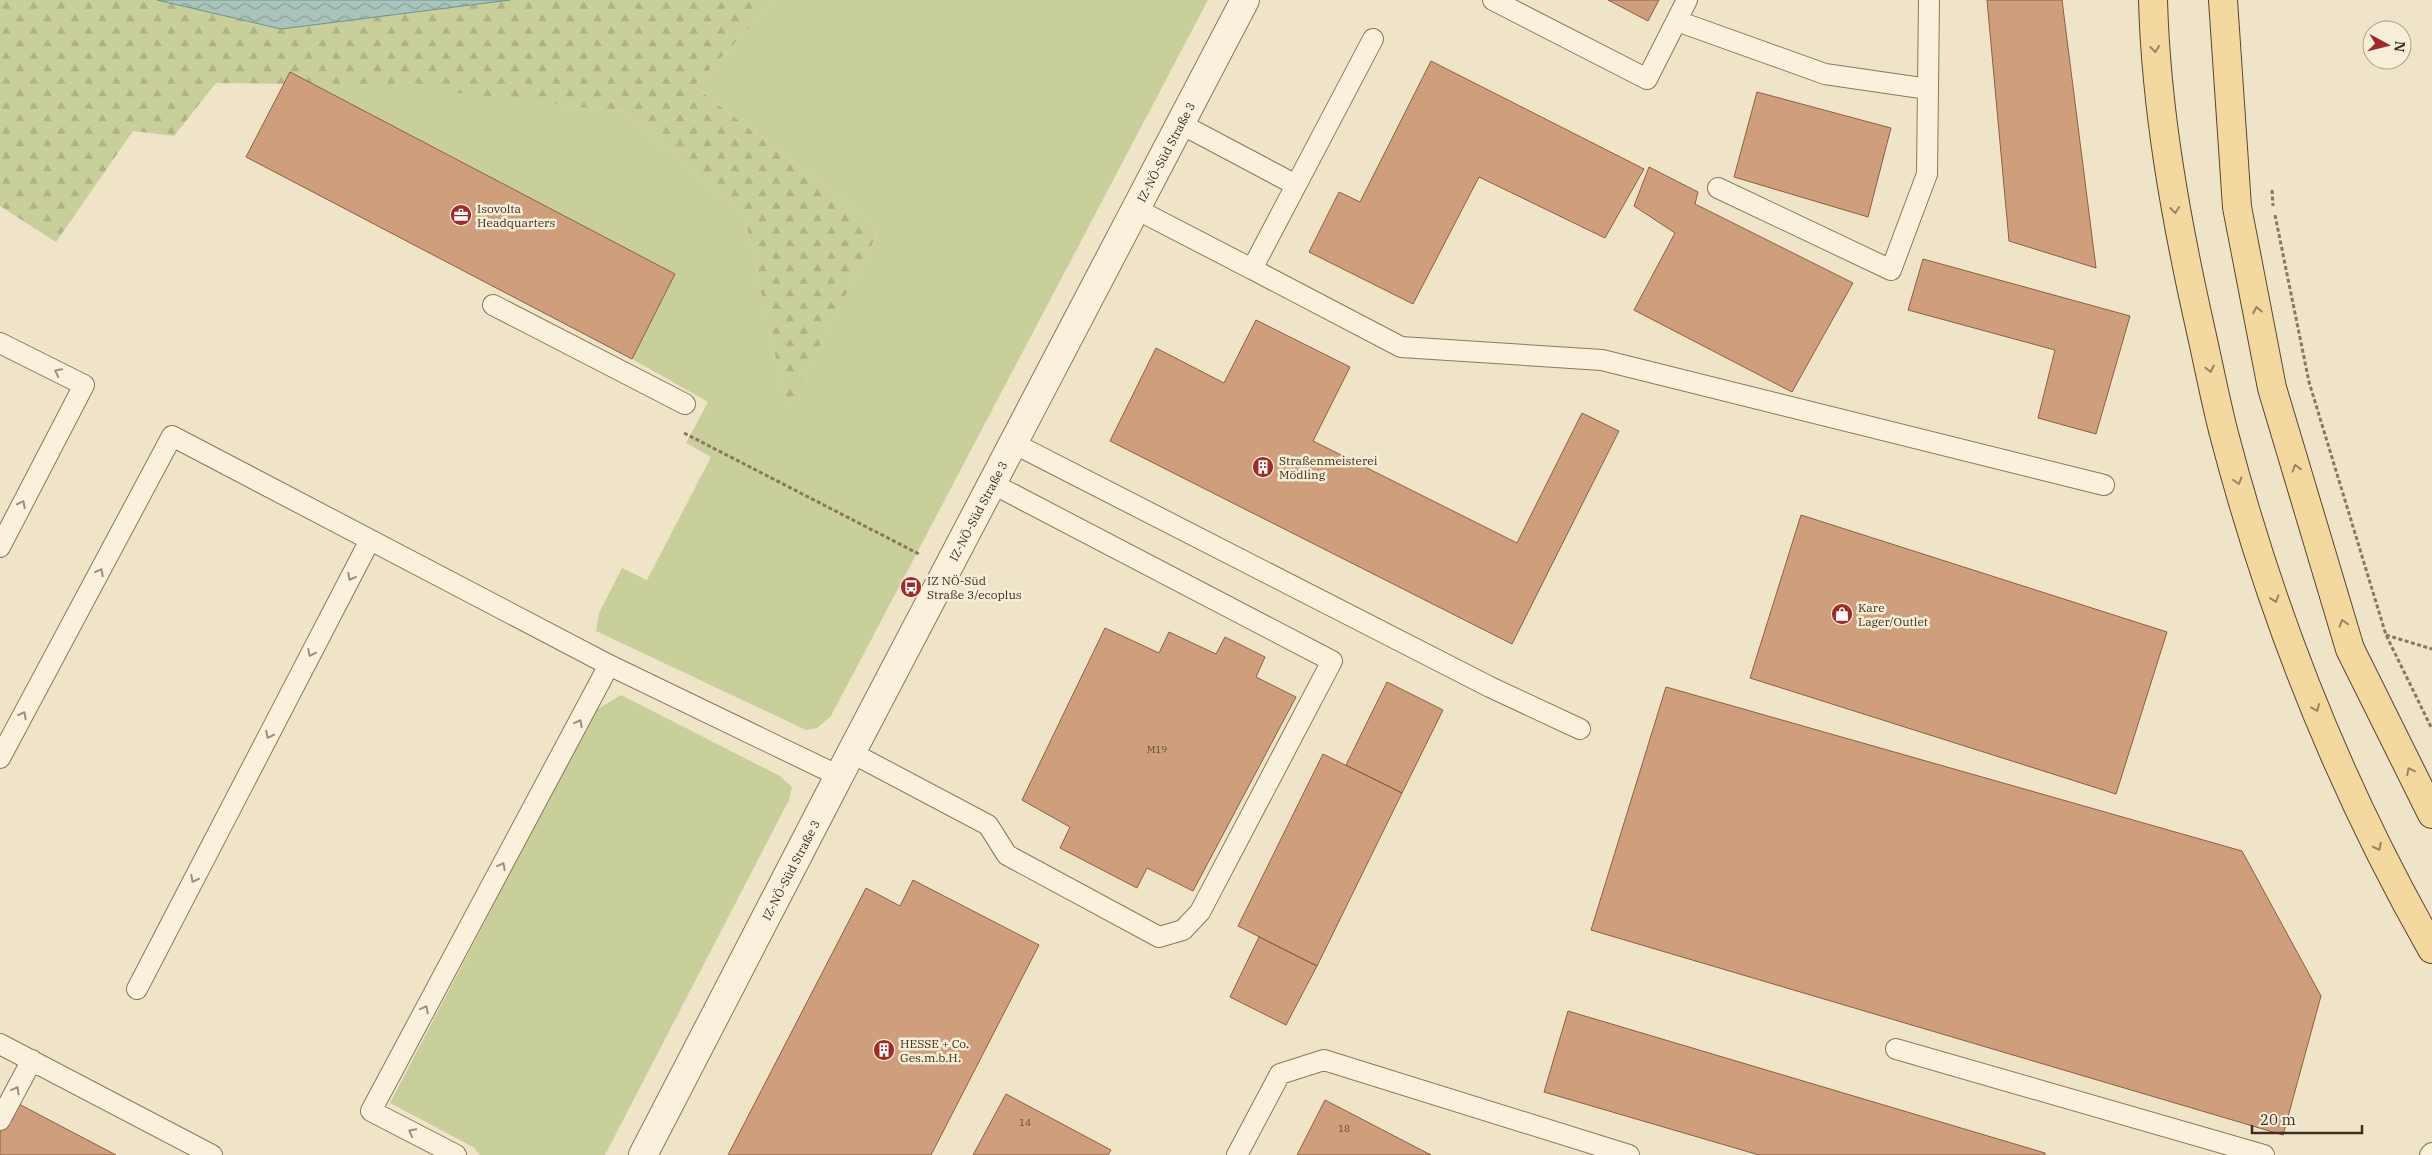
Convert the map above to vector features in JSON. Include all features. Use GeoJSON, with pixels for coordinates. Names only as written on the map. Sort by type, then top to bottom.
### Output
{"type":"FeatureCollection","features":[{"type":"Feature","properties":{"kind":"main road"},"geometry":{"type":"LineString","coordinates":[[2153,0],[2154,37],[2177,222],[2230,453],[2260,552],[2297,663],[2356,803],[2432,948]]}},
{"type":"Feature","properties":{"kind":"main road"},"geometry":{"type":"LineString","coordinates":[[2223,0],[2238,207],[2272,388],[2350,649],[2432,814]]}},
{"type":"Feature","properties":{"kind":"street","name":"IZ-NÖ-Süd Straße 3"},"geometry":{"type":"LineString","coordinates":[[643,1155],[845,764],[1246,0]]}},
{"type":"Feature","properties":{"kind":"lane"},"geometry":{"type":"LineString","coordinates":[[1493,0],[1647,79],[1687,0]]}},
{"type":"Feature","properties":{"kind":"lane"},"geometry":{"type":"LineString","coordinates":[[1718,188],[1892,270],[1927,174],[1929,0]]}},
{"type":"Feature","properties":{"kind":"lane"},"geometry":{"type":"LineString","coordinates":[[1677,21],[1825,74],[1928,89]]}},
{"type":"Feature","properties":{"kind":"lane"},"geometry":{"type":"LineString","coordinates":[[1252,268],[1373,39]]}},
{"type":"Feature","properties":{"kind":"lane"},"geometry":{"type":"LineString","coordinates":[[1181,124],[1296,185]]}},
{"type":"Feature","properties":{"kind":"lane"},"geometry":{"type":"LineString","coordinates":[[1136,210],[1252,268],[1401,347],[1602,360],[2104,485]]}},
{"type":"Feature","properties":{"kind":"lane"},"geometry":{"type":"LineString","coordinates":[[493,305],[685,404]]}},
{"type":"Feature","properties":{"kind":"lane"},"geometry":{"type":"LineString","coordinates":[[0,342],[84,385],[0,548]]}},
{"type":"Feature","properties":{"kind":"lane"},"geometry":{"type":"LineString","coordinates":[[0,758],[172,436],[610,665],[988,825],[1007,855],[1159,937],[1184,930],[1200,912],[1332,662],[993,484]]}},
{"type":"Feature","properties":{"kind":"lane"},"geometry":{"type":"LineString","coordinates":[[1013,444],[1490,687],[1580,729]]}},
{"type":"Feature","properties":{"kind":"lane"},"geometry":{"type":"LineString","coordinates":[[137,989],[370,540]]}},
{"type":"Feature","properties":{"kind":"lane"},"geometry":{"type":"LineString","coordinates":[[456,1155],[371,1111],[610,665]]}},
{"type":"Feature","properties":{"kind":"lane"},"geometry":{"type":"LineString","coordinates":[[0,1044],[212,1155]]}},
{"type":"Feature","properties":{"kind":"lane"},"geometry":{"type":"LineString","coordinates":[[1896,1049],[2264,1155]]}},
{"type":"Feature","properties":{"kind":"lane"},"geometry":{"type":"LineString","coordinates":[[0,1120],[32,1060]]}},
{"type":"Feature","properties":{"kind":"lane"},"geometry":{"type":"LineString","coordinates":[[1237,1155],[1280,1074],[1324,1060],[1629,1155]]}},
{"type":"Feature","properties":{"kind":"path"},"geometry":{"type":"LineString","coordinates":[[2271,186],[2273,205],[2309,382],[2386,635],[2432,729]]}},
{"type":"Feature","properties":{"kind":"path"},"geometry":{"type":"LineString","coordinates":[[681,432],[948,569]]}},
{"type":"Feature","properties":{"kind":"path"},"geometry":{"type":"LineString","coordinates":[[2386,635],[2432,649]]}},
{"type":"Feature","properties":{"kind":"green space"},"geometry":{"type":"Polygon","coordinates":[[[0,0],[157,0],[281,29],[510,0],[776,0],[694,86],[880,229],[787,409],[744,214],[623,112],[389,85],[216,83],[174,136],[133,131],[56,242],[0,206],[0,0]]]}},
{"type":"Feature","properties":{"kind":"green space"},"geometry":{"type":"Polygon","coordinates":[[[776,0],[1208,0],[831,716],[817,728],[806,730],[596,631],[599,613],[622,568],[647,580],[711,457],[686,443],[708,402],[632,359],[675,274],[290,72],[623,112],[744,214],[787,408],[880,229],[694,86],[776,0]]]}},
{"type":"Feature","properties":{"kind":"green space"},"geometry":{"type":"Polygon","coordinates":[[[621,695],[780,776],[792,787],[789,800],[605,1155],[480,1155],[473,1147],[390,1103],[596,710],[621,695]]]}},
{"type":"Feature","properties":{"kind":"water"},"geometry":{"type":"Polygon","coordinates":[[[157,0],[510,0],[281,29],[157,0]]]}},
{"type":"Feature","properties":{"kind":"building"},"geometry":{"type":"Polygon","coordinates":[[[1608,0],[1659,0],[1648,21],[1608,0]]]}},
{"type":"Feature","properties":{"kind":"building"},"geometry":{"type":"Polygon","coordinates":[[[1987,0],[2062,0],[2096,268],[2009,241],[1987,0]]]}},
{"type":"Feature","properties":{"kind":"building"},"geometry":{"type":"Polygon","coordinates":[[[1431,61],[1644,169],[1605,238],[1479,177],[1413,304],[1309,252],[1339,192],[1360,202],[1431,61]]]}},
{"type":"Feature","properties":{"kind":"building","name":"Isovolta Headquarters"},"geometry":{"type":"Polygon","coordinates":[[[290,72],[675,274],[632,359],[246,157],[290,72]]]}},
{"type":"Feature","properties":{"kind":"building"},"geometry":{"type":"Polygon","coordinates":[[[1757,92],[1891,128],[1868,217],[1734,177],[1757,92]]]}},
{"type":"Feature","properties":{"kind":"building"},"geometry":{"type":"Polygon","coordinates":[[[1649,167],[1698,192],[1695,204],[1853,283],[1792,392],[1634,310],[1675,233],[1634,206],[1649,167]]]}},
{"type":"Feature","properties":{"kind":"building"},"geometry":{"type":"Polygon","coordinates":[[[1923,259],[2130,316],[2096,434],[2038,418],[2055,350],[1908,310],[1923,259]]]}},
{"type":"Feature","properties":{"kind":"building","name":"Straßenmeisterei Mödling"},"geometry":{"type":"Polygon","coordinates":[[[1256,320],[1350,367],[1313,441],[1517,543],[1582,413],[1619,431],[1512,644],[1110,441],[1156,348],[1224,383],[1256,320]]]}},
{"type":"Feature","properties":{"kind":"building"},"geometry":{"type":"Polygon","coordinates":[[[1801,515],[2167,632],[2116,794],[1750,678],[1801,515]]]}},
{"type":"Feature","properties":{"kind":"building"},"geometry":{"type":"Polygon","coordinates":[[[1105,628],[1159,653],[1169,632],[1216,654],[1225,637],[1265,657],[1256,677],[1296,697],[1193,891],[1147,868],[1137,888],[1060,848],[1070,827],[1022,800],[1105,628]]]}},
{"type":"Feature","properties":{"kind":"building"},"geometry":{"type":"Polygon","coordinates":[[[1387,682],[1443,710],[1402,793],[1346,765],[1387,682]]]}},
{"type":"Feature","properties":{"kind":"building"},"geometry":{"type":"Polygon","coordinates":[[[1666,687],[2242,851],[2321,996],[2283,1135],[1591,930],[1666,687]]]}},
{"type":"Feature","properties":{"kind":"building"},"geometry":{"type":"Polygon","coordinates":[[[1323,754],[1402,793],[1317,966],[1238,926],[1323,754]]]}},
{"type":"Feature","properties":{"kind":"building","name":"HESSE + Co. Ges.m.b.H."},"geometry":{"type":"Polygon","coordinates":[[[913,880],[1039,945],[931,1155],[728,1155],[866,888],[900,906],[913,880]]]}},
{"type":"Feature","properties":{"kind":"building"},"geometry":{"type":"Polygon","coordinates":[[[1259,937],[1317,966],[1286,1025],[1230,997],[1259,937]]]}},
{"type":"Feature","properties":{"kind":"building"},"geometry":{"type":"Polygon","coordinates":[[[1568,1011],[2045,1153],[2045,1155],[1759,1155],[1544,1092],[1568,1011]]]}},
{"type":"Feature","properties":{"kind":"building"},"geometry":{"type":"Polygon","coordinates":[[[1006,1094],[1111,1150],[1108,1155],[973,1155],[1006,1094]]]}},
{"type":"Feature","properties":{"kind":"building"},"geometry":{"type":"Polygon","coordinates":[[[1325,1100],[1431,1155],[1297,1155],[1325,1100]]]}},
{"type":"Feature","properties":{"kind":"building"},"geometry":{"type":"Polygon","coordinates":[[[15,1102],[116,1155],[0,1155],[0,1130],[15,1102]]]}},
{"type":"Feature","properties":{"kind":"place","name":"Isovolta Headquarters"},"geometry":{"type":"Point","coordinates":[461,215]}},
{"type":"Feature","properties":{"kind":"place","name":"Straßenmeisterei Mödling"},"geometry":{"type":"Point","coordinates":[1263,467]}},
{"type":"Feature","properties":{"kind":"place","name":"IZ NÖ-Süd Straße 3/ecoplus"},"geometry":{"type":"Point","coordinates":[911,587]}},
{"type":"Feature","properties":{"kind":"place","name":"Kare Lager/Outlet"},"geometry":{"type":"Point","coordinates":[1842,614]}},
{"type":"Feature","properties":{"kind":"place","name":"HESSE + Co. Ges.m.b.H."},"geometry":{"type":"Point","coordinates":[884,1050]}}]}
